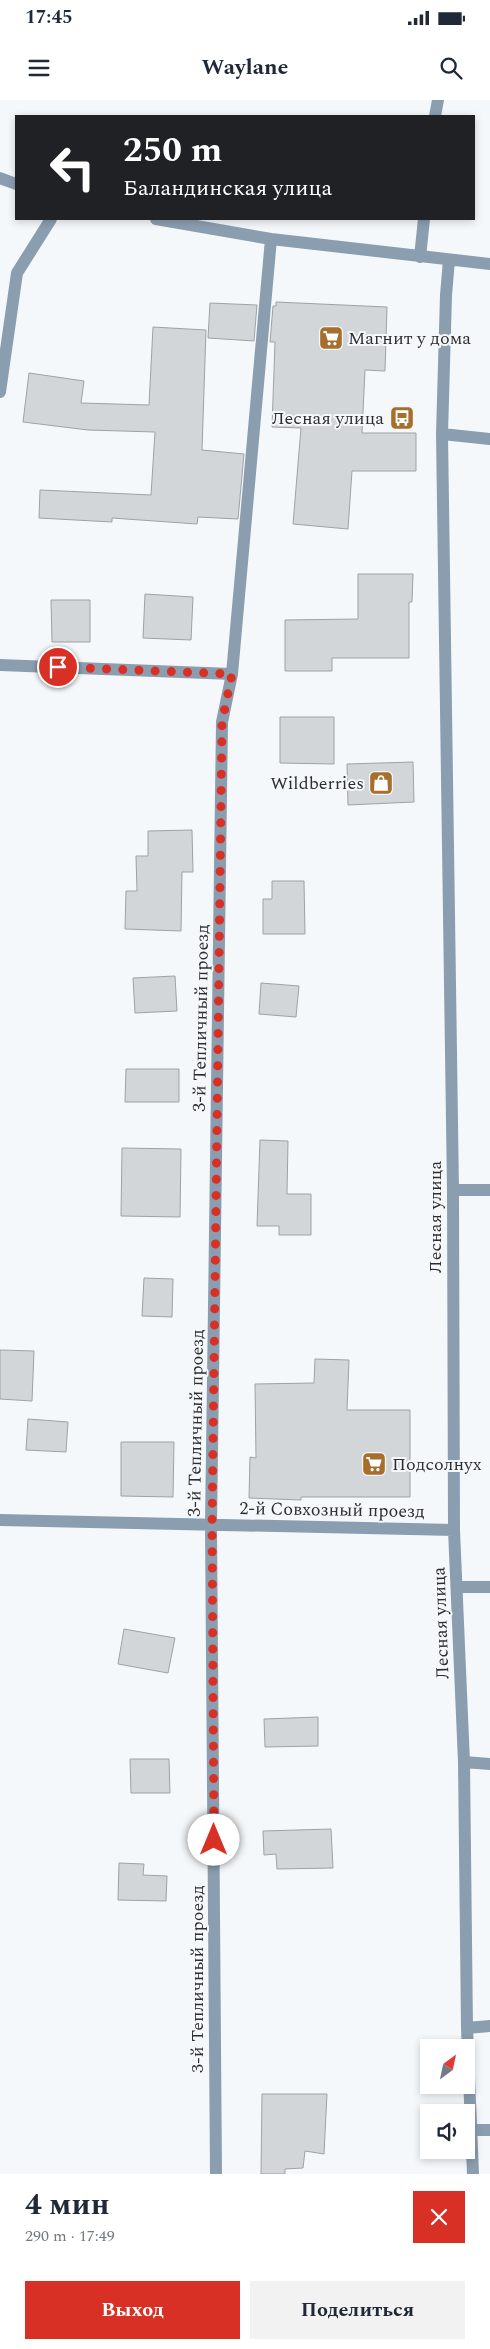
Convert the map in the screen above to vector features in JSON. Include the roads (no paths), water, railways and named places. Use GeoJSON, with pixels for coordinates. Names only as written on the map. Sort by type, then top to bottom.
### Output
{"type":"FeatureCollection","features":[{"type":"Feature","properties":{"kind":"street"},"geometry":{"type":"LineString","coordinates":[[435,115],[438,100]]}},
{"type":"Feature","properties":{"kind":"street"},"geometry":{"type":"LineString","coordinates":[[0,178],[15,184]]}},
{"type":"Feature","properties":{"kind":"street"},"geometry":{"type":"LineString","coordinates":[[0,392],[17,273],[50,220]]}},
{"type":"Feature","properties":{"kind":"street"},"geometry":{"type":"LineString","coordinates":[[162,220],[272,239],[490,264]]}},
{"type":"Feature","properties":{"kind":"street"},"geometry":{"type":"LineString","coordinates":[[420,257],[424,220]]}},
{"type":"Feature","properties":{"kind":"street","name":"3-й Тепличный проезд"},"geometry":{"type":"LineString","coordinates":[[216,2174],[212,1525],[222,722],[232,674],[272,239]]}},
{"type":"Feature","properties":{"kind":"street","name":"Лесная улица"},"geometry":{"type":"LineString","coordinates":[[449,260],[446,295],[442,434],[453,1190],[454,1530],[464,1762],[471,2104]]}},
{"type":"Feature","properties":{"kind":"street"},"geometry":{"type":"LineString","coordinates":[[442,434],[490,439]]}},
{"type":"Feature","properties":{"kind":"street"},"geometry":{"type":"LineString","coordinates":[[0,665],[232,674]]}},
{"type":"Feature","properties":{"kind":"street"},"geometry":{"type":"LineString","coordinates":[[453,1190],[490,1190]]}},
{"type":"Feature","properties":{"kind":"street","name":"2-й Совхозный проезд"},"geometry":{"type":"LineString","coordinates":[[0,1520],[454,1530]]}},
{"type":"Feature","properties":{"kind":"street"},"geometry":{"type":"LineString","coordinates":[[457,1587],[490,1587]]}},
{"type":"Feature","properties":{"kind":"street"},"geometry":{"type":"LineString","coordinates":[[464,1762],[490,1764]]}},
{"type":"Feature","properties":{"kind":"street"},"geometry":{"type":"LineString","coordinates":[[468,2028],[490,2026]]}},
{"type":"Feature","properties":{"kind":"street"},"geometry":{"type":"LineString","coordinates":[[475,2130],[490,2130]]}},
{"type":"Feature","properties":{"kind":"street","name":"Лесная улица"},"geometry":{"type":"LineString","coordinates":[[473,2159],[473,2174]]}},
{"type":"Feature","properties":{"kind":"place","name":"Магнит у дома"},"geometry":{"type":"Point","coordinates":[331,338]}},
{"type":"Feature","properties":{"kind":"place","name":"Лесная улица"},"geometry":{"type":"Point","coordinates":[402,418]}},
{"type":"Feature","properties":{"kind":"place","name":"Wildberries"},"geometry":{"type":"Point","coordinates":[381,783]}},
{"type":"Feature","properties":{"kind":"place","name":"Подсолнух"},"geometry":{"type":"Point","coordinates":[374,1464]}}]}
